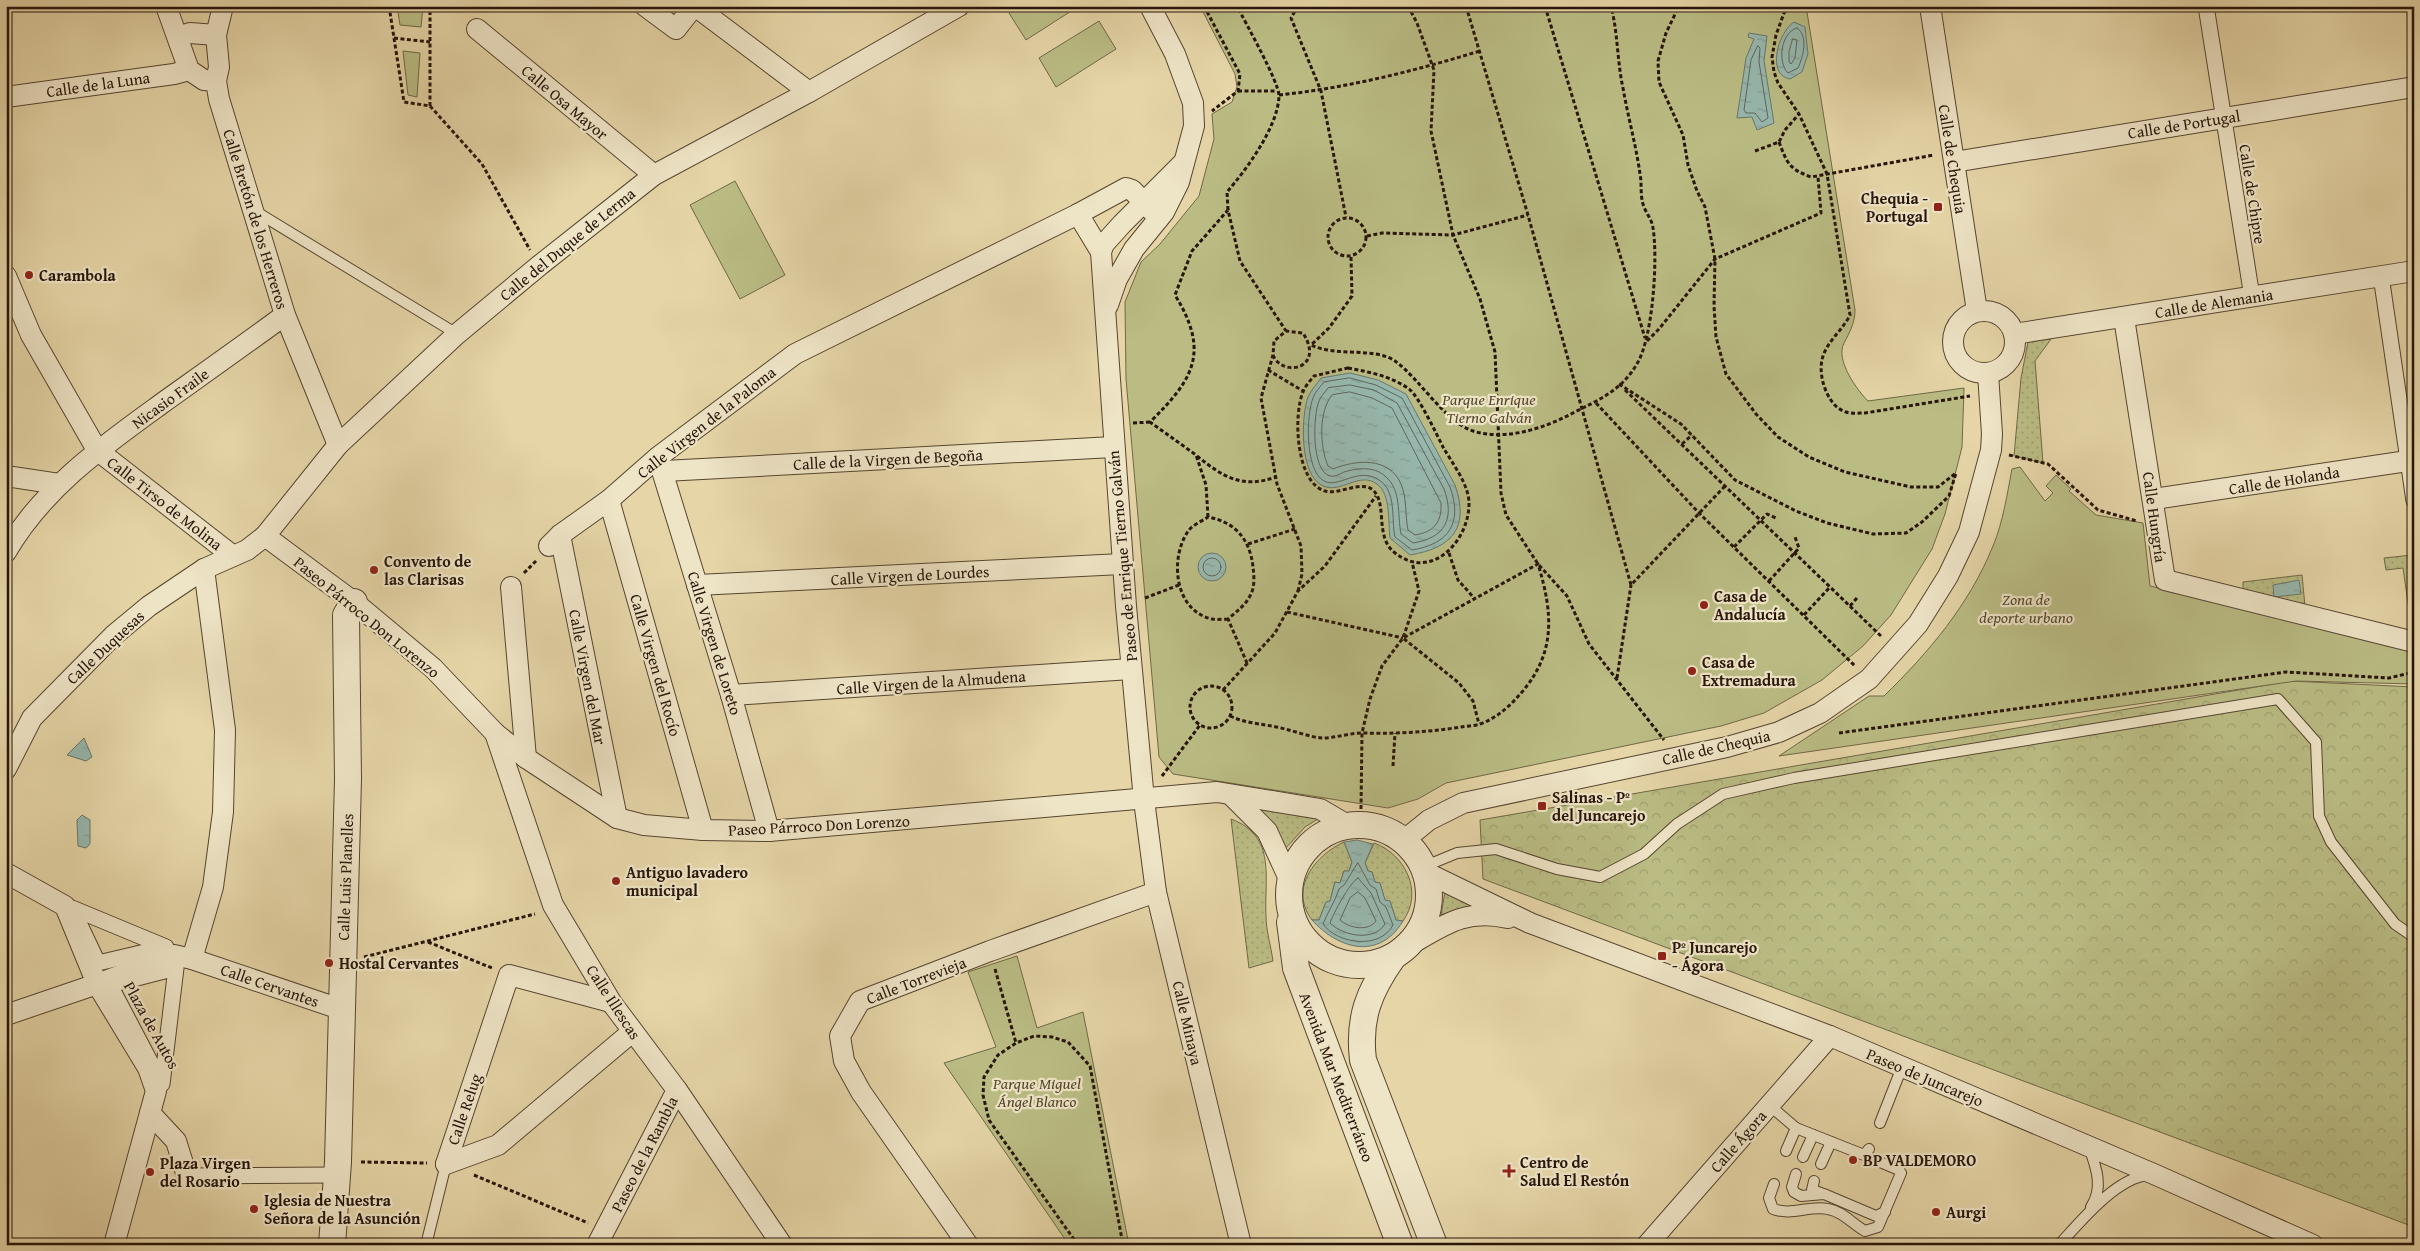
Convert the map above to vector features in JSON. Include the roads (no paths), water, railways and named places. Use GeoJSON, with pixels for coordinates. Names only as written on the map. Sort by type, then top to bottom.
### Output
{"type":"FeatureCollection","features":[{"type":"Feature","properties":{"kind":"street"},"geometry":{"type":"LineString","coordinates":[[166,6],[189,70],[204,80],[216,81]]}},
{"type":"Feature","properties":{"kind":"street","name":"Calle Bretón de los Herreros"},"geometry":{"type":"LineString","coordinates":[[223,6],[216,35],[219,68],[216,81],[219,99],[285,315],[338,444]]}},
{"type":"Feature","properties":{"kind":"street"},"geometry":{"type":"LineString","coordinates":[[646,6],[676,29],[695,6],[809,92]]}},
{"type":"Feature","properties":{"kind":"street","name":"Calle del Duque de Lerma"},"geometry":{"type":"LineString","coordinates":[[233,556],[247,550],[265,536],[338,444],[457,334],[540,265],[654,175],[809,92],[958,6]]}},
{"type":"Feature","properties":{"kind":"street","name":"Paseo de Enrique Tierno Galván"},"geometry":{"type":"LineString","coordinates":[[1105,312],[1117,278],[1130,256],[1159,218],[1179,182],[1183,163],[1190,147],[1194,126],[1193,103],[1175,54],[1150,6]]}},
{"type":"Feature","properties":{"kind":"street","name":"Calle de Chequia"},"geometry":{"type":"LineString","coordinates":[[1930,6],[1977,311]]}},
{"type":"Feature","properties":{"kind":"street","name":"Calle de Chipre"},"geometry":{"type":"LineString","coordinates":[[2206,6],[2252,297]]}},
{"type":"Feature","properties":{"kind":"street","name":"Calle Osa Mayor"},"geometry":{"type":"LineString","coordinates":[[477,29],[654,175]]}},
{"type":"Feature","properties":{"kind":"street"},"geometry":{"type":"LineString","coordinates":[[178,37],[190,33],[216,35]]}},
{"type":"Feature","properties":{"kind":"street","name":"Calle de la Luna"},"geometry":{"type":"LineString","coordinates":[[6,97],[174,74],[189,70]]}},
{"type":"Feature","properties":{"kind":"street","name":"Calle de Portugal"},"geometry":{"type":"LineString","coordinates":[[1953,157],[2224,118],[2414,87]]}},
{"type":"Feature","properties":{"kind":"street","name":"Paseo de Enrique Tierno Galván"},"geometry":{"type":"LineString","coordinates":[[1144,800],[1122,564],[1101,252],[1104,244],[1122,224],[1183,163]]}},
{"type":"Feature","properties":{"kind":"street","name":"Calle Virgen de la Paloma"},"geometry":{"type":"LineString","coordinates":[[554,541],[661,464],[795,354],[1078,214],[1126,188],[1132,190],[1159,218]]}},
{"type":"Feature","properties":{"kind":"street"},"geometry":{"type":"LineString","coordinates":[[1078,214],[1101,252]]}},
{"type":"Feature","properties":{"kind":"street","name":"Calle de Alemania"},"geometry":{"type":"LineString","coordinates":[[2014,334],[2414,271]]}},
{"type":"Feature","properties":{"kind":"street"},"geometry":{"type":"LineString","coordinates":[[6,276],[32,335],[97,450]]}},
{"type":"Feature","properties":{"kind":"street"},"geometry":{"type":"LineString","coordinates":[[2382,276],[2411,460],[2414,501]]}},
{"type":"Feature","properties":{"kind":"street"},"geometry":{"type":"LineString","coordinates":[[1977,311],[1987,311],[2004,318],[2014,334],[2015,344],[2006,363],[1998,370],[1988,373],[1967,369],[1954,352],[1952,342],[1959,322],[1967,315],[1977,311]]}},
{"type":"Feature","properties":{"kind":"street","name":"Nicasio Fraile"},"geometry":{"type":"LineString","coordinates":[[6,552],[18,530],[59,484],[97,450],[285,315]]}},
{"type":"Feature","properties":{"kind":"street","name":"Calle Hungría"},"geometry":{"type":"LineString","coordinates":[[2124,318],[2154,499],[2164,580],[2414,642]]}},
{"type":"Feature","properties":{"kind":"street","name":"Calle de Chequia"},"geometry":{"type":"LineString","coordinates":[[1403,841],[1429,820],[1464,803],[1727,747],[1779,732],[1820,713],[1870,680],[1918,624],[1948,576],[1965,541],[1991,450],[1988,373]]}},
{"type":"Feature","properties":{"kind":"street","name":"Calle de la Virgen de Begoña"},"geometry":{"type":"LineString","coordinates":[[661,464],[1113,447]]}},
{"type":"Feature","properties":{"kind":"street","name":"Calle Tirso de Molina"},"geometry":{"type":"LineString","coordinates":[[97,450],[233,556]]}},
{"type":"Feature","properties":{"kind":"street","name":"Calle de Holanda"},"geometry":{"type":"LineString","coordinates":[[2154,499],[2411,460]]}},
{"type":"Feature","properties":{"kind":"street","name":"Calle Virgen de Loreto"},"geometry":{"type":"LineString","coordinates":[[661,464],[731,694],[769,831]]}},
{"type":"Feature","properties":{"kind":"street"},"geometry":{"type":"LineString","coordinates":[[6,476],[59,484]]}},
{"type":"Feature","properties":{"kind":"street","name":"Calle Virgen del Rocío"},"geometry":{"type":"LineString","coordinates":[[609,500],[703,830]]}},
{"type":"Feature","properties":{"kind":"street","name":"Paseo Párroco Don Lorenzo"},"geometry":{"type":"LineString","coordinates":[[265,536],[354,602],[433,668],[495,733],[526,758],[617,818],[644,825],[703,830],[769,831],[1144,800],[1217,792],[1233,797],[1320,809],[1355,825]]}},
{"type":"Feature","properties":{"kind":"street","name":"Calle Virgen del Mar"},"geometry":{"type":"LineString","coordinates":[[554,541],[617,818]]}},
{"type":"Feature","properties":{"kind":"street","name":"Calle Duquesas"},"geometry":{"type":"LineString","coordinates":[[6,769],[32,718],[114,635],[149,606],[204,569],[233,556]]}},
{"type":"Feature","properties":{"kind":"street","name":"Calle Virgen de Lourdes"},"geometry":{"type":"LineString","coordinates":[[697,585],[1122,564]]}},
{"type":"Feature","properties":{"kind":"street"},"geometry":{"type":"LineString","coordinates":[[6,1015],[181,958],[213,887],[223,812],[225,730],[204,569]]}},
{"type":"Feature","properties":{"kind":"street"},"geometry":{"type":"LineString","coordinates":[[511,586],[526,758]]}},
{"type":"Feature","properties":{"kind":"street","name":"Calle Luis Planelles"},"geometry":{"type":"LineString","coordinates":[[332,1245],[337,1168],[348,778],[346,614],[354,602]]}},
{"type":"Feature","properties":{"kind":"street","name":"Calle Virgen de la Almudena"},"geometry":{"type":"LineString","coordinates":[[731,694],[1131,669]]}},
{"type":"Feature","properties":{"kind":"street","name":"Calle Illescas"},"geometry":{"type":"LineString","coordinates":[[495,733],[553,905],[611,1002],[677,1090],[782,1245]]}},
{"type":"Feature","properties":{"kind":"street"},"geometry":{"type":"LineString","coordinates":[[1233,797],[1267,831],[1290,894],[1296,928],[1309,946],[1328,959],[1349,965],[1372,965],[1400,952],[1420,930],[1428,910],[1428,888],[1424,869],[1414,853],[1403,841],[1383,829],[1355,825],[1328,832],[1310,844],[1297,861],[1290,894]]}},
{"type":"Feature","properties":{"kind":"street","name":"Calle Minaya"},"geometry":{"type":"LineString","coordinates":[[1144,800],[1156,892],[1241,1245]]}},
{"type":"Feature","properties":{"kind":"street","name":"Paseo de Juncarejo"},"geometry":{"type":"LineString","coordinates":[[1424,869],[1530,923],[1830,1036],[2089,1146],[2313,1245]]}},
{"type":"Feature","properties":{"kind":"street"},"geometry":{"type":"LineString","coordinates":[[6,873],[65,906],[97,984],[157,1083],[114,1245]]}},
{"type":"Feature","properties":{"kind":"street","name":"Calle Torrevieja"},"geometry":{"type":"LineString","coordinates":[[968,1245],[861,1092],[844,1061],[840,1036],[860,1001],[990,951],[1156,892]]}},
{"type":"Feature","properties":{"kind":"street","name":"Avenida Mar Mediterráneo"},"geometry":{"type":"LineString","coordinates":[[1290,894],[1296,968],[1400,1245]]}},
{"type":"Feature","properties":{"kind":"street","name":"Plaza de Autos"},"geometry":{"type":"LineString","coordinates":[[72,908],[120,929],[181,958],[98,963],[72,908]]}},
{"type":"Feature","properties":{"kind":"street","name":"Paseo de Juncarejo"},"geometry":{"type":"LineString","coordinates":[[1400,952],[1456,919],[1489,914],[1530,923]]}},
{"type":"Feature","properties":{"kind":"street","name":"Avenida Mar Mediterráneo"},"geometry":{"type":"LineString","coordinates":[[1400,952],[1374,984],[1362,1020],[1363,1060],[1434,1245]]}},
{"type":"Feature","properties":{"kind":"street","name":"Plaza de Autos"},"geometry":{"type":"LineString","coordinates":[[181,958],[176,968],[162,1084],[157,1083],[110,985],[181,958]]}},
{"type":"Feature","properties":{"kind":"street","name":"Calle Cervantes"},"geometry":{"type":"LineString","coordinates":[[181,958],[340,1009]]}},
{"type":"Feature","properties":{"kind":"street","name":"Calle Relug"},"geometry":{"type":"LineString","coordinates":[[446,1164],[509,975],[611,1002]]}},
{"type":"Feature","properties":{"kind":"street"},"geometry":{"type":"LineString","coordinates":[[446,1164],[498,1145],[632,1032]]}},
{"type":"Feature","properties":{"kind":"street","name":"Calle Ágora"},"geometry":{"type":"LineString","coordinates":[[1647,1245],[1830,1036]]}},
{"type":"Feature","properties":{"kind":"street","name":"Paseo de la Rambla"},"geometry":{"type":"LineString","coordinates":[[601,1237],[677,1090]]}},
{"type":"Feature","properties":{"kind":"street"},"geometry":{"type":"LineString","coordinates":[[150,1113],[176,1141],[187,1176],[337,1168]]}},
{"type":"Feature","properties":{"kind":"lane"},"geometry":{"type":"LineString","coordinates":[[254,211],[457,334]]}},
{"type":"Feature","properties":{"kind":"lane"},"geometry":{"type":"LineString","coordinates":[[1424,869],[1458,853],[1496,849],[1557,869],[1600,878],[1644,854],[1677,824],[1723,794],[1794,778],[2278,699],[2316,742],[2319,816],[2331,842],[2394,924],[2414,937]]}},
{"type":"Feature","properties":{"kind":"lane"},"geometry":{"type":"LineString","coordinates":[[1880,1123],[1902,1067]]}},
{"type":"Feature","properties":{"kind":"lane"},"geometry":{"type":"LineString","coordinates":[[1769,1105],[1796,1128],[1864,1155],[1869,1151],[1868,1157],[1899,1170],[1901,1173],[1878,1227],[1865,1231],[1839,1212],[1826,1209],[1779,1212],[1773,1209],[1769,1203],[1774,1184]]}},
{"type":"Feature","properties":{"kind":"lane"},"geometry":{"type":"LineString","coordinates":[[1786,1151],[1796,1128]]}},
{"type":"Feature","properties":{"kind":"lane"},"geometry":{"type":"LineString","coordinates":[[1803,1157],[1813,1135]]}},
{"type":"Feature","properties":{"kind":"lane"},"geometry":{"type":"LineString","coordinates":[[1821,1164],[1831,1142]]}},
{"type":"Feature","properties":{"kind":"lane"},"geometry":{"type":"LineString","coordinates":[[2059,1245],[2087,1214],[2095,1202],[2099,1182],[2089,1146]]}},
{"type":"Feature","properties":{"kind":"lane","name":"Calle Relug"},"geometry":{"type":"LineString","coordinates":[[426,1245],[446,1164]]}},
{"type":"Feature","properties":{"kind":"lane"},"geometry":{"type":"LineString","coordinates":[[1796,1174],[1792,1188],[1794,1192],[1808,1196],[1824,1194]]}},
{"type":"Feature","properties":{"kind":"lane"},"geometry":{"type":"LineString","coordinates":[[2087,1214],[2134,1178],[2156,1175]]}},
{"type":"Feature","properties":{"kind":"lane"},"geometry":{"type":"LineString","coordinates":[[1814,1181],[1812,1190],[1876,1216],[1885,1212]]}},
{"type":"Feature","properties":{"kind":"water"},"geometry":{"type":"Polygon","coordinates":[[[1794,22],[1805,27],[1808,54],[1802,72],[1790,79],[1783,76],[1778,70],[1776,62],[1779,43],[1788,27],[1794,22]]]}},
{"type":"Feature","properties":{"kind":"water"},"geometry":{"type":"Polygon","coordinates":[[[1749,33],[1767,36],[1764,61],[1774,123],[1757,130],[1752,117],[1737,118],[1746,58],[1754,39],[1748,37],[1749,33]]]}},
{"type":"Feature","properties":{"kind":"water"},"geometry":{"type":"Polygon","coordinates":[[[1350,373],[1378,380],[1406,394],[1455,485],[1460,513],[1458,524],[1454,534],[1437,547],[1410,555],[1390,538],[1387,502],[1385,495],[1377,484],[1364,480],[1330,488],[1323,486],[1315,480],[1310,470],[1306,458],[1303,431],[1308,397],[1321,378],[1350,373]]]}},
{"type":"Feature","properties":{"kind":"water"},"geometry":{"type":"Polygon","coordinates":[[[1212,553],[1222,557],[1226,567],[1222,577],[1212,581],[1202,577],[1198,567],[1202,557],[1212,553]]]}},
{"type":"Feature","properties":{"kind":"water"},"geometry":{"type":"Polygon","coordinates":[[[2299,580],[2301,594],[2274,597],[2273,585],[2299,580]]]}},
{"type":"Feature","properties":{"kind":"water"},"geometry":{"type":"Polygon","coordinates":[[[84,738],[92,757],[86,761],[67,755],[84,738]]]}},
{"type":"Feature","properties":{"kind":"water"},"geometry":{"type":"Polygon","coordinates":[[[82,815],[90,820],[90,844],[86,848],[78,846],[77,820],[82,815]]]}},
{"type":"Feature","properties":{"kind":"water"},"geometry":{"type":"Polygon","coordinates":[[[1357,840],[1373,844],[1365,863],[1368,871],[1372,872],[1375,882],[1380,883],[1385,900],[1390,901],[1396,920],[1403,921],[1393,934],[1382,942],[1371,946],[1346,944],[1322,930],[1312,920],[1319,920],[1326,902],[1330,901],[1335,882],[1340,883],[1344,871],[1349,871],[1352,862],[1344,842],[1357,840]]]}},
{"type":"Feature","properties":{"kind":"place","name":"Chequia - Portugal"},"geometry":{"type":"Point","coordinates":[1938,207]}},
{"type":"Feature","properties":{"kind":"place","name":"Carambola"},"geometry":{"type":"Point","coordinates":[29,275]}},
{"type":"Feature","properties":{"kind":"place","name":"Convento de las Clarisas"},"geometry":{"type":"Point","coordinates":[374,570]}},
{"type":"Feature","properties":{"kind":"place","name":"Casa de Andalucía"},"geometry":{"type":"Point","coordinates":[1704,605]}},
{"type":"Feature","properties":{"kind":"place","name":"Casa de Extremadura"},"geometry":{"type":"Point","coordinates":[1692,671]}},
{"type":"Feature","properties":{"kind":"place","name":"Salinas - Pº del Juncarejo"},"geometry":{"type":"Point","coordinates":[1542,806]}},
{"type":"Feature","properties":{"kind":"place","name":"Antiguo lavadero municipal"},"geometry":{"type":"Point","coordinates":[616,881]}},
{"type":"Feature","properties":{"kind":"place","name":"Pº Juncarejo - Ágora"},"geometry":{"type":"Point","coordinates":[1662,956]}},
{"type":"Feature","properties":{"kind":"place","name":"Hostal Cervantes"},"geometry":{"type":"Point","coordinates":[329,963]}},
{"type":"Feature","properties":{"kind":"place","name":"BP VALDEMORO"},"geometry":{"type":"Point","coordinates":[1853,1160]}},
{"type":"Feature","properties":{"kind":"place","name":"Centro de Salud El Restón"},"geometry":{"type":"Point","coordinates":[1509,1171]}},
{"type":"Feature","properties":{"kind":"place","name":"Plaza Virgen del Rosario"},"geometry":{"type":"Point","coordinates":[150,1172]}},
{"type":"Feature","properties":{"kind":"place","name":"Iglesia de Nuestra Señora de la Asunción"},"geometry":{"type":"Point","coordinates":[254,1209]}},
{"type":"Feature","properties":{"kind":"place","name":"Aurgi"},"geometry":{"type":"Point","coordinates":[1936,1212]}},
{"type":"Feature","properties":{"kind":"park label","name":"Parque Enrique Tierno Galván"},"geometry":{"type":"Point","coordinates":[1489,408]}},
{"type":"Feature","properties":{"kind":"park label","name":"Zona de deporte urbano"},"geometry":{"type":"Point","coordinates":[2026,608]}},
{"type":"Feature","properties":{"kind":"park label","name":"Parque Miguel Ángel Blanco"},"geometry":{"type":"Point","coordinates":[1037,1092]}}]}
